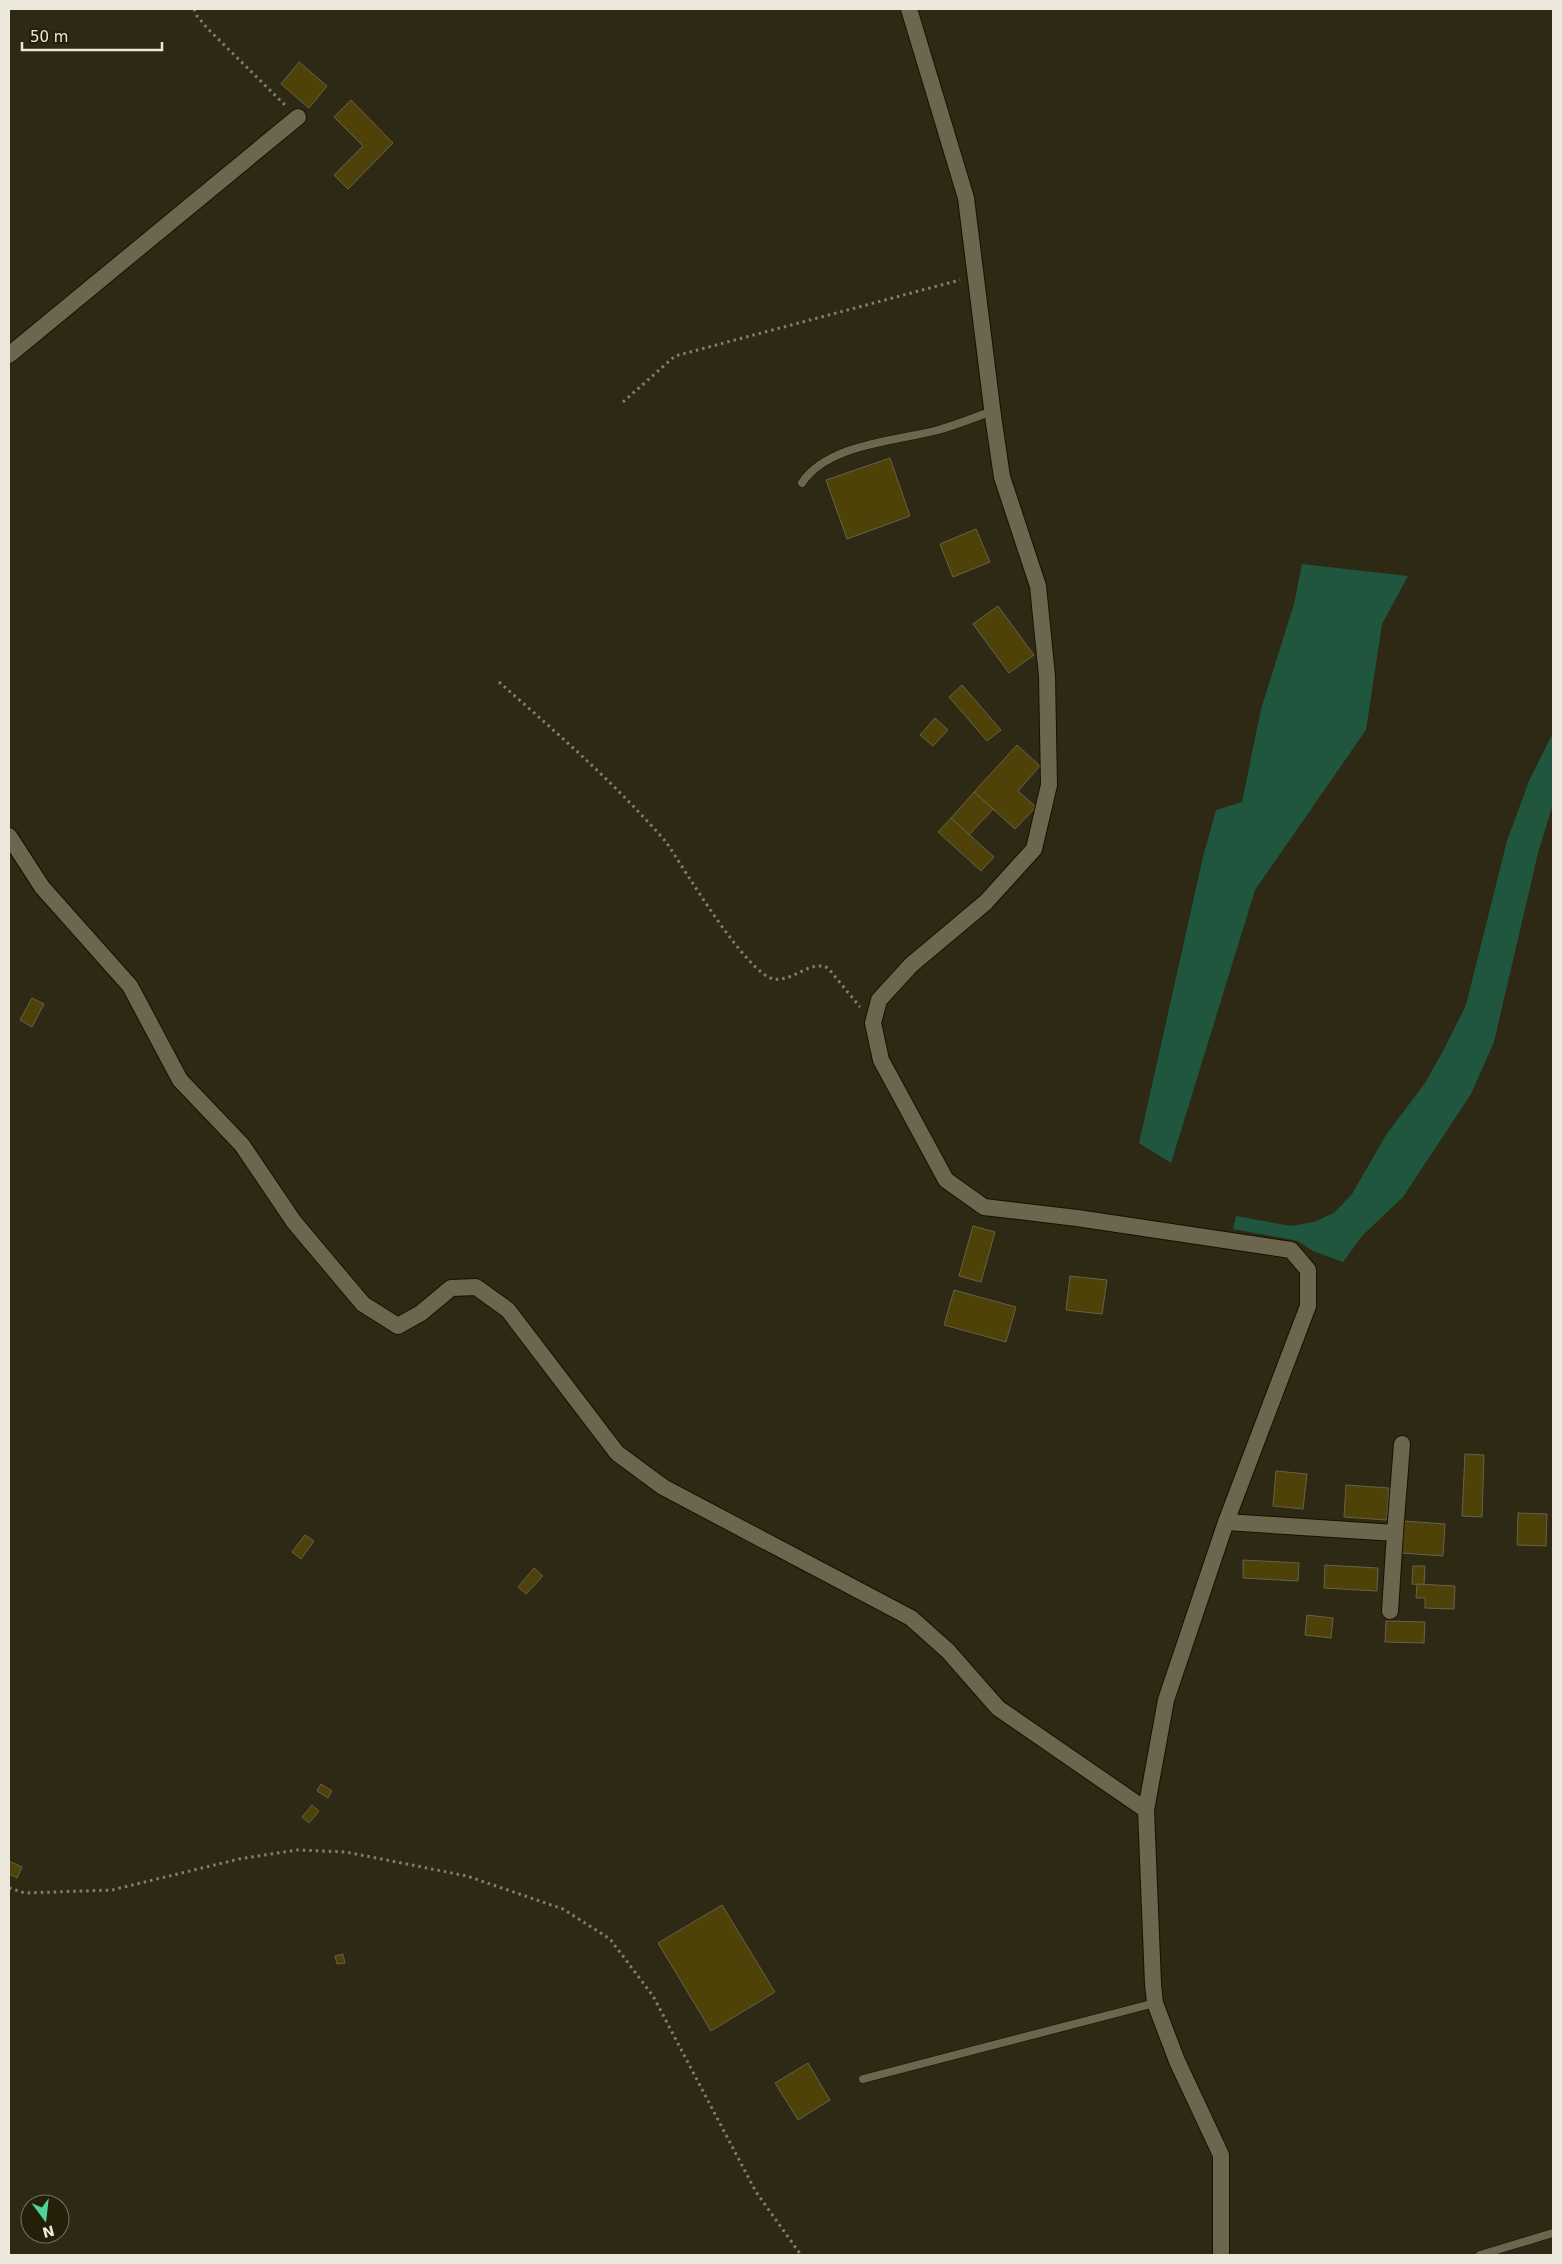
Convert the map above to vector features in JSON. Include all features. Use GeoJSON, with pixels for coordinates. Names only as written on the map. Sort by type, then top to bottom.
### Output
{"type":"FeatureCollection","features":[{"type":"Feature","properties":{"kind":"street"},"geometry":{"type":"LineString","coordinates":[[909,9],[966,198],[1002,477],[1038,586],[1047,676],[1049,785],[1034,849],[986,902],[911,966],[879,1000],[873,1023],[881,1060],[946,1180],[984,1207],[1077,1218],[1291,1250],[1308,1270],[1308,1306],[1226,1522],[1166,1700],[1146,1810],[1155,2003],[1177,2060],[1222,2156],[1220,2255]]}},
{"type":"Feature","properties":{"kind":"street"},"geometry":{"type":"LineString","coordinates":[[9,355],[298,118]]}},
{"type":"Feature","properties":{"kind":"street"},"geometry":{"type":"LineString","coordinates":[[9,836],[42,887],[130,986],[180,1080],[242,1144],[294,1222],[363,1304],[398,1326],[421,1313],[451,1288],[476,1287],[508,1310],[617,1453],[663,1487],[911,1618],[948,1651],[998,1708],[1146,1810]]}},
{"type":"Feature","properties":{"kind":"street"},"geometry":{"type":"LineString","coordinates":[[1390,1611],[1402,1444]]}},
{"type":"Feature","properties":{"kind":"street"},"geometry":{"type":"LineString","coordinates":[[1226,1522],[1395,1534]]}},
{"type":"Feature","properties":{"kind":"lane"},"geometry":{"type":"LineString","coordinates":[[802,483],[814,468],[840,455],[882,442],[937,430],[992,411]]}},
{"type":"Feature","properties":{"kind":"lane"},"geometry":{"type":"LineString","coordinates":[[863,2079],[1155,2003]]}},
{"type":"Feature","properties":{"kind":"lane"},"geometry":{"type":"LineString","coordinates":[[1480,2255],[1553,2233]]}},
{"type":"Feature","properties":{"kind":"path"},"geometry":{"type":"LineString","coordinates":[[194,9],[207,28],[298,118]]}},
{"type":"Feature","properties":{"kind":"path"},"geometry":{"type":"LineString","coordinates":[[623,402],[675,356],[975,276]]}},
{"type":"Feature","properties":{"kind":"path"},"geometry":{"type":"LineString","coordinates":[[499,682],[611,782],[642,815],[666,842],[725,929],[754,966],[774,979],[785,978],[823,965],[828,968],[873,1023]]}},
{"type":"Feature","properties":{"kind":"path"},"geometry":{"type":"LineString","coordinates":[[9,1888],[25,1893],[112,1890],[239,1859],[297,1850],[346,1852],[467,1876],[563,1909],[610,1939],[653,1996],[756,2192],[801,2255]]}},
{"type":"Feature","properties":{"kind":"green space"},"geometry":{"type":"Polygon","coordinates":[[[1302,564],[1408,576],[1382,624],[1366,730],[1255,890],[1171,1163],[1139,1143],[1203,857],[1216,810],[1242,802],[1261,709],[1294,604],[1302,564]]]}},
{"type":"Feature","properties":{"kind":"green space"},"geometry":{"type":"Polygon","coordinates":[[[1553,733],[1553,804],[1538,853],[1494,1042],[1471,1094],[1403,1197],[1363,1235],[1343,1262],[1313,1251],[1298,1241],[1233,1229],[1236,1216],[1291,1226],[1314,1222],[1334,1213],[1352,1194],[1386,1135],[1425,1083],[1466,1005],[1507,841],[1529,781],[1553,733]]]}},
{"type":"Feature","properties":{"kind":"building"},"geometry":{"type":"Polygon","coordinates":[[[299,62],[327,86],[309,108],[281,84],[299,62]]]}},
{"type":"Feature","properties":{"kind":"building"},"geometry":{"type":"Polygon","coordinates":[[[351,100],[393,143],[348,189],[334,175],[363,146],[334,117],[351,100]]]}},
{"type":"Feature","properties":{"kind":"building"},"geometry":{"type":"Polygon","coordinates":[[[890,458],[910,516],[847,539],[826,480],[890,458]]]}},
{"type":"Feature","properties":{"kind":"building"},"geometry":{"type":"Polygon","coordinates":[[[976,529],[990,562],[953,577],[940,544],[976,529]]]}},
{"type":"Feature","properties":{"kind":"building"},"geometry":{"type":"Polygon","coordinates":[[[998,606],[1034,655],[1009,673],[973,624],[998,606]]]}},
{"type":"Feature","properties":{"kind":"building"},"geometry":{"type":"Polygon","coordinates":[[[962,685],[1001,730],[987,741],[949,697],[962,685]]]}},
{"type":"Feature","properties":{"kind":"building"},"geometry":{"type":"Polygon","coordinates":[[[935,718],[948,730],[933,746],[920,735],[935,718]]]}},
{"type":"Feature","properties":{"kind":"building"},"geometry":{"type":"Polygon","coordinates":[[[1017,745],[1040,766],[1018,791],[1036,807],[1015,829],[974,792],[1017,745]]]}},
{"type":"Feature","properties":{"kind":"building"},"geometry":{"type":"Polygon","coordinates":[[[974,792],[993,809],[969,835],[951,818],[974,792]]]}},
{"type":"Feature","properties":{"kind":"building"},"geometry":{"type":"Polygon","coordinates":[[[951,818],[994,857],[981,871],[938,832],[951,818]]]}},
{"type":"Feature","properties":{"kind":"building"},"geometry":{"type":"Polygon","coordinates":[[[32,998],[44,1004],[32,1027],[20,1020],[32,998]]]}},
{"type":"Feature","properties":{"kind":"building"},"geometry":{"type":"Polygon","coordinates":[[[973,1226],[995,1232],[981,1282],[959,1276],[973,1226]]]}},
{"type":"Feature","properties":{"kind":"building"},"geometry":{"type":"Polygon","coordinates":[[[1070,1276],[1107,1280],[1102,1314],[1066,1310],[1070,1276]]]}},
{"type":"Feature","properties":{"kind":"building"},"geometry":{"type":"Polygon","coordinates":[[[954,1290],[1016,1307],[1006,1342],[944,1325],[954,1290]]]}},
{"type":"Feature","properties":{"kind":"building"},"geometry":{"type":"Polygon","coordinates":[[[1465,1454],[1484,1455],[1482,1517],[1462,1516],[1465,1454]]]}},
{"type":"Feature","properties":{"kind":"building"},"geometry":{"type":"Polygon","coordinates":[[[1276,1471],[1307,1474],[1303,1509],[1273,1506],[1276,1471]]]}},
{"type":"Feature","properties":{"kind":"building"},"geometry":{"type":"Polygon","coordinates":[[[1346,1485],[1389,1488],[1387,1520],[1344,1517],[1346,1485]]]}},
{"type":"Feature","properties":{"kind":"building"},"geometry":{"type":"Polygon","coordinates":[[[1518,1513],[1547,1514],[1546,1546],[1517,1545],[1518,1513]]]}},
{"type":"Feature","properties":{"kind":"building"},"geometry":{"type":"Polygon","coordinates":[[[1404,1521],[1445,1524],[1443,1556],[1402,1553],[1404,1521]]]}},
{"type":"Feature","properties":{"kind":"building"},"geometry":{"type":"Polygon","coordinates":[[[305,1535],[314,1541],[301,1559],[292,1552],[305,1535]]]}},
{"type":"Feature","properties":{"kind":"building"},"geometry":{"type":"Polygon","coordinates":[[[1243,1560],[1299,1563],[1298,1581],[1243,1578],[1243,1560]]]}},
{"type":"Feature","properties":{"kind":"building"},"geometry":{"type":"Polygon","coordinates":[[[1325,1565],[1378,1568],[1377,1591],[1324,1588],[1325,1565]]]}},
{"type":"Feature","properties":{"kind":"building"},"geometry":{"type":"Polygon","coordinates":[[[1413,1566],[1425,1566],[1424,1585],[1412,1584],[1413,1566]]]}},
{"type":"Feature","properties":{"kind":"building"},"geometry":{"type":"Polygon","coordinates":[[[534,1568],[543,1576],[526,1594],[518,1587],[534,1568]]]}},
{"type":"Feature","properties":{"kind":"building"},"geometry":{"type":"Polygon","coordinates":[[[1417,1584],[1455,1586],[1454,1609],[1425,1608],[1425,1598],[1416,1598],[1417,1584]]]}},
{"type":"Feature","properties":{"kind":"building"},"geometry":{"type":"Polygon","coordinates":[[[1307,1615],[1333,1618],[1331,1638],[1305,1635],[1307,1615]]]}},
{"type":"Feature","properties":{"kind":"building"},"geometry":{"type":"Polygon","coordinates":[[[1386,1621],[1425,1622],[1424,1643],[1385,1642],[1386,1621]]]}},
{"type":"Feature","properties":{"kind":"building"},"geometry":{"type":"Polygon","coordinates":[[[321,1784],[332,1791],[328,1798],[317,1791],[321,1784]]]}},
{"type":"Feature","properties":{"kind":"building"},"geometry":{"type":"Polygon","coordinates":[[[312,1805],[319,1811],[309,1823],[302,1817],[312,1805]]]}},
{"type":"Feature","properties":{"kind":"building"},"geometry":{"type":"Polygon","coordinates":[[[9,1861],[22,1867],[17,1878],[9,1874],[9,1861]]]}},
{"type":"Feature","properties":{"kind":"building"},"geometry":{"type":"Polygon","coordinates":[[[722,1905],[775,1992],[711,2031],[658,1943],[722,1905]]]}},
{"type":"Feature","properties":{"kind":"building"},"geometry":{"type":"Polygon","coordinates":[[[343,1954],[345,1963],[337,1964],[335,1956],[343,1954]]]}},
{"type":"Feature","properties":{"kind":"building"},"geometry":{"type":"Polygon","coordinates":[[[808,2063],[830,2100],[798,2120],[775,2083],[808,2063]]]}}]}
